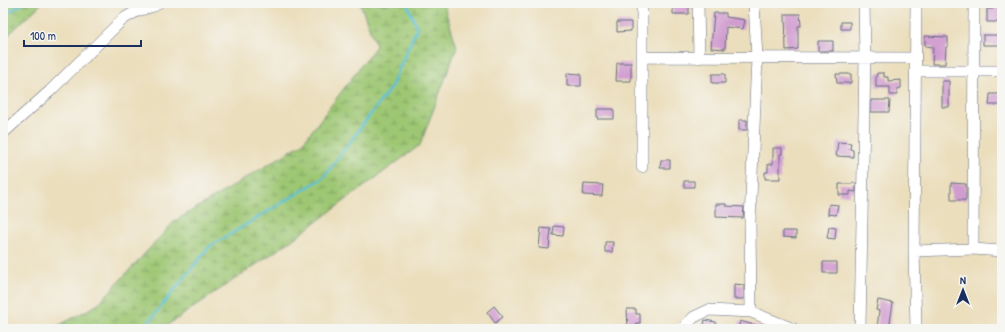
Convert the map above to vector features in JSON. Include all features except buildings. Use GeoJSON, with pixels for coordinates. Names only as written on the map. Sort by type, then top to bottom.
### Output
{"type":"FeatureCollection","features":[{"type":"Feature","properties":{"kind":"street"},"geometry":{"type":"LineString","coordinates":[[3,133],[50,91],[122,19],[137,11],[154,6],[158,3]]}},
{"type":"Feature","properties":{"kind":"street"},"geometry":{"type":"LineString","coordinates":[[642,3],[642,167]]}},
{"type":"Feature","properties":{"kind":"street"},"geometry":{"type":"LineString","coordinates":[[698,3],[699,58]]}},
{"type":"Feature","properties":{"kind":"street"},"geometry":{"type":"LineString","coordinates":[[751,312],[750,221],[757,58],[754,3]]}},
{"type":"Feature","properties":{"kind":"street"},"geometry":{"type":"LineString","coordinates":[[860,329],[865,58],[864,3]]}},
{"type":"Feature","properties":{"kind":"street"},"geometry":{"type":"LineString","coordinates":[[916,3],[914,251],[916,329]]}},
{"type":"Feature","properties":{"kind":"street"},"geometry":{"type":"LineString","coordinates":[[973,249],[974,3]]}},
{"type":"Feature","properties":{"kind":"street"},"geometry":{"type":"LineString","coordinates":[[642,57],[916,58]]}},
{"type":"Feature","properties":{"kind":"street"},"geometry":{"type":"LineString","coordinates":[[916,71],[1002,71]]}},
{"type":"Feature","properties":{"kind":"street"},"geometry":{"type":"LineString","coordinates":[[914,251],[973,249],[1002,251]]}},
{"type":"Feature","properties":{"kind":"street"},"geometry":{"type":"LineString","coordinates":[[682,329],[694,317],[709,310],[751,312],[794,329]]}},
{"type":"Feature","properties":{"kind":"green space"},"geometry":{"type":"Polygon","coordinates":[[[3,3],[42,3],[3,40],[3,3]]]}},
{"type":"Feature","properties":{"kind":"green space"},"geometry":{"type":"Polygon","coordinates":[[[360,3],[443,3],[457,47],[420,145],[292,240],[162,329],[52,329],[97,305],[175,221],[302,144],[376,46],[360,3]]]}},
{"type":"Feature","properties":{"kind":"waterway"},"geometry":{"type":"LineString","coordinates":[[3,15],[24,3]]}},
{"type":"Feature","properties":{"kind":"waterway"},"geometry":{"type":"LineString","coordinates":[[143,329],[209,247],[323,178],[391,87],[417,28],[407,3]]}}]}
